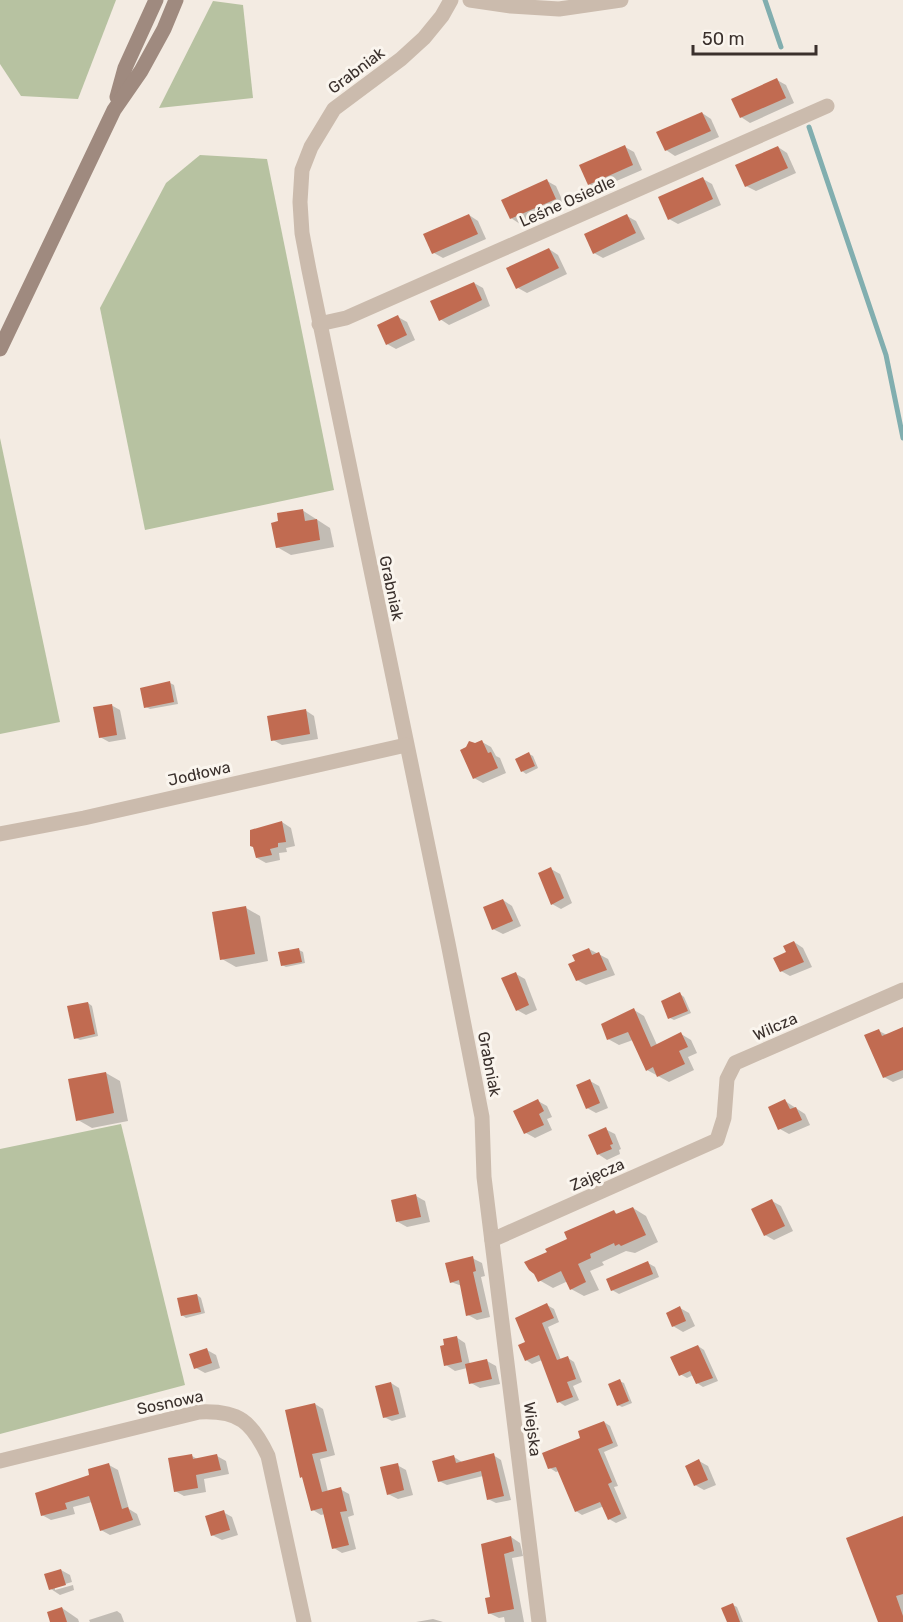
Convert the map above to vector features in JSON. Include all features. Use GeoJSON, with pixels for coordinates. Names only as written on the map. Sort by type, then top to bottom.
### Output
{"type":"FeatureCollection","features":[{"type":"Feature","properties":{"kind":"main road"},"geometry":{"type":"LineString","coordinates":[[114,110],[125,68],[156,0]]}},
{"type":"Feature","properties":{"kind":"main road"},"geometry":{"type":"LineString","coordinates":[[0,349],[114,110],[141,71],[164,29],[176,0]]}},
{"type":"Feature","properties":{"kind":"street","name":"Grabniak"},"geometry":{"type":"LineString","coordinates":[[451,0],[442,16],[424,38],[334,109],[322,126],[302,170],[300,202],[302,233],[319,324],[482,1117],[484,1176],[492,1240]]}},
{"type":"Feature","properties":{"kind":"street"},"geometry":{"type":"LineString","coordinates":[[470,0],[510,6],[560,9],[621,0]]}},
{"type":"Feature","properties":{"kind":"street","name":"Leśne Osiedle"},"geometry":{"type":"LineString","coordinates":[[319,324],[346,318],[827,106]]}},
{"type":"Feature","properties":{"kind":"street","name":"Jodłowa"},"geometry":{"type":"LineString","coordinates":[[0,834],[84,818],[406,745]]}},
{"type":"Feature","properties":{"kind":"street","name":"Wilcza"},"geometry":{"type":"LineString","coordinates":[[717,1140],[724,1118],[727,1078],[735,1063],[903,990]]}},
{"type":"Feature","properties":{"kind":"street","name":"Zajęcza"},"geometry":{"type":"LineString","coordinates":[[492,1240],[717,1140]]}},
{"type":"Feature","properties":{"kind":"street","name":"Wiejska"},"geometry":{"type":"LineString","coordinates":[[492,1240],[539,1622]]}},
{"type":"Feature","properties":{"kind":"street","name":"Sosnowa"},"geometry":{"type":"LineString","coordinates":[[0,1461],[199,1412],[216,1411],[233,1415],[247,1423],[258,1435],[268,1456],[304,1622]]}},
{"type":"Feature","properties":{"kind":"green space"},"geometry":{"type":"Polygon","coordinates":[[[0,0],[116,0],[78,99],[21,96],[0,64],[0,0]]]}},
{"type":"Feature","properties":{"kind":"green space"},"geometry":{"type":"Polygon","coordinates":[[[213,1],[243,5],[253,98],[159,108],[213,1]]]}},
{"type":"Feature","properties":{"kind":"green space"},"geometry":{"type":"Polygon","coordinates":[[[200,155],[267,159],[334,490],[145,530],[100,308],[166,183],[200,155]]]}},
{"type":"Feature","properties":{"kind":"green space"},"geometry":{"type":"Polygon","coordinates":[[[0,438],[60,722],[0,734],[0,438]]]}},
{"type":"Feature","properties":{"kind":"green space"},"geometry":{"type":"Polygon","coordinates":[[[121,1124],[185,1385],[0,1434],[0,1149],[121,1124]]]}},
{"type":"Feature","properties":{"kind":"building"},"geometry":{"type":"Polygon","coordinates":[[[777,78],[786,98],[740,118],[731,99],[777,78]]]}},
{"type":"Feature","properties":{"kind":"building"},"geometry":{"type":"Polygon","coordinates":[[[702,112],[711,131],[665,151],[656,132],[702,112]]]}},
{"type":"Feature","properties":{"kind":"building"},"geometry":{"type":"Polygon","coordinates":[[[625,145],[633,165],[588,185],[579,165],[625,145]]]}},
{"type":"Feature","properties":{"kind":"building"},"geometry":{"type":"Polygon","coordinates":[[[778,146],[788,168],[745,187],[735,165],[778,146]]]}},
{"type":"Feature","properties":{"kind":"building"},"geometry":{"type":"Polygon","coordinates":[[[703,177],[713,199],[668,220],[658,197],[703,177]]]}},
{"type":"Feature","properties":{"kind":"building"},"geometry":{"type":"Polygon","coordinates":[[[547,179],[556,199],[510,219],[501,200],[547,179]]]}},
{"type":"Feature","properties":{"kind":"building"},"geometry":{"type":"Polygon","coordinates":[[[469,214],[478,234],[432,254],[423,234],[469,214]]]}},
{"type":"Feature","properties":{"kind":"building"},"geometry":{"type":"Polygon","coordinates":[[[627,214],[636,233],[593,254],[584,234],[627,214]]]}},
{"type":"Feature","properties":{"kind":"building"},"geometry":{"type":"Polygon","coordinates":[[[549,248],[559,268],[516,289],[506,268],[549,248]]]}},
{"type":"Feature","properties":{"kind":"building"},"geometry":{"type":"Polygon","coordinates":[[[474,282],[482,300],[439,321],[430,301],[474,282]]]}},
{"type":"Feature","properties":{"kind":"building"},"geometry":{"type":"Polygon","coordinates":[[[398,315],[407,335],[386,345],[377,325],[398,315]]]}},
{"type":"Feature","properties":{"kind":"building"},"geometry":{"type":"Polygon","coordinates":[[[303,509],[305,521],[317,519],[320,540],[276,548],[271,523],[278,521],[277,513],[303,509]]]}},
{"type":"Feature","properties":{"kind":"building"},"geometry":{"type":"Polygon","coordinates":[[[170,681],[174,702],[144,708],[140,688],[170,681]]]}},
{"type":"Feature","properties":{"kind":"building"},"geometry":{"type":"Polygon","coordinates":[[[112,704],[117,735],[99,738],[93,707],[112,704]]]}},
{"type":"Feature","properties":{"kind":"building"},"geometry":{"type":"Polygon","coordinates":[[[306,709],[310,734],[271,741],[267,716],[306,709]]]}},
{"type":"Feature","properties":{"kind":"building"},"geometry":{"type":"Polygon","coordinates":[[[482,740],[488,753],[491,752],[498,768],[473,779],[460,750],[466,747],[469,741],[475,743],[482,740]]]}},
{"type":"Feature","properties":{"kind":"building"},"geometry":{"type":"Polygon","coordinates":[[[529,752],[535,766],[521,772],[515,759],[529,752]]]}},
{"type":"Feature","properties":{"kind":"building"},"geometry":{"type":"Polygon","coordinates":[[[282,821],[286,842],[278,843],[278,847],[270,849],[272,855],[256,858],[253,847],[250,846],[250,830],[282,821]]]}},
{"type":"Feature","properties":{"kind":"building"},"geometry":{"type":"Polygon","coordinates":[[[551,867],[564,898],[551,905],[538,873],[551,867]]]}},
{"type":"Feature","properties":{"kind":"building"},"geometry":{"type":"Polygon","coordinates":[[[503,899],[513,921],[492,930],[483,907],[503,899]]]}},
{"type":"Feature","properties":{"kind":"building"},"geometry":{"type":"Polygon","coordinates":[[[246,906],[255,954],[220,960],[212,912],[246,906]]]}},
{"type":"Feature","properties":{"kind":"building"},"geometry":{"type":"Polygon","coordinates":[[[794,941],[804,962],[780,972],[773,958],[786,952],[783,946],[794,941]]]}},
{"type":"Feature","properties":{"kind":"building"},"geometry":{"type":"Polygon","coordinates":[[[299,948],[302,962],[281,966],[278,952],[299,948]]]}},
{"type":"Feature","properties":{"kind":"building"},"geometry":{"type":"Polygon","coordinates":[[[589,948],[592,955],[599,952],[607,970],[576,981],[568,964],[575,961],[572,955],[589,948]]]}},
{"type":"Feature","properties":{"kind":"building"},"geometry":{"type":"Polygon","coordinates":[[[516,972],[529,1005],[516,1011],[501,978],[516,972]]]}},
{"type":"Feature","properties":{"kind":"building"},"geometry":{"type":"Polygon","coordinates":[[[680,992],[688,1011],[668,1019],[661,1001],[680,992]]]}},
{"type":"Feature","properties":{"kind":"building"},"geometry":{"type":"Polygon","coordinates":[[[88,1002],[95,1034],[74,1039],[67,1006],[88,1002]]]}},
{"type":"Feature","properties":{"kind":"building"},"geometry":{"type":"Polygon","coordinates":[[[634,1008],[651,1047],[681,1032],[688,1047],[679,1051],[685,1064],[657,1077],[653,1067],[646,1071],[628,1032],[607,1040],[601,1024],[634,1008]]]}},
{"type":"Feature","properties":{"kind":"building"},"geometry":{"type":"Polygon","coordinates":[[[903,1027],[903,1070],[883,1078],[864,1035],[879,1029],[882,1036],[903,1027]]]}},
{"type":"Feature","properties":{"kind":"building"},"geometry":{"type":"Polygon","coordinates":[[[106,1072],[114,1113],[76,1121],[68,1079],[106,1072]]]}},
{"type":"Feature","properties":{"kind":"building"},"geometry":{"type":"Polygon","coordinates":[[[590,1079],[600,1103],[586,1109],[576,1085],[590,1079]]]}},
{"type":"Feature","properties":{"kind":"building"},"geometry":{"type":"Polygon","coordinates":[[[538,1099],[544,1111],[539,1114],[544,1125],[524,1134],[513,1111],[538,1099]]]}},
{"type":"Feature","properties":{"kind":"building"},"geometry":{"type":"Polygon","coordinates":[[[785,1099],[790,1109],[796,1107],[802,1120],[778,1130],[768,1107],[785,1099]]]}},
{"type":"Feature","properties":{"kind":"building"},"geometry":{"type":"Polygon","coordinates":[[[606,1127],[613,1144],[610,1145],[612,1149],[597,1155],[588,1135],[606,1127]]]}},
{"type":"Feature","properties":{"kind":"building"},"geometry":{"type":"Polygon","coordinates":[[[416,1194],[421,1217],[396,1222],[391,1200],[416,1194]]]}},
{"type":"Feature","properties":{"kind":"building"},"geometry":{"type":"Polygon","coordinates":[[[772,1199],[785,1226],[764,1236],[751,1209],[772,1199]]]}},
{"type":"Feature","properties":{"kind":"building"},"geometry":{"type":"Polygon","coordinates":[[[633,1207],[646,1235],[621,1246],[619,1244],[615,1246],[614,1243],[590,1254],[591,1258],[578,1264],[586,1282],[570,1290],[561,1271],[538,1282],[524,1262],[547,1252],[545,1249],[567,1239],[564,1232],[614,1210],[616,1214],[633,1207]]]}},
{"type":"Feature","properties":{"kind":"building"},"geometry":{"type":"Polygon","coordinates":[[[473,1256],[476,1271],[473,1272],[482,1312],[466,1316],[459,1280],[450,1283],[445,1263],[473,1256]]]}},
{"type":"Feature","properties":{"kind":"building"},"geometry":{"type":"Polygon","coordinates":[[[648,1261],[653,1274],[611,1291],[606,1279],[648,1261]]]}},
{"type":"Feature","properties":{"kind":"building"},"geometry":{"type":"Polygon","coordinates":[[[197,1294],[201,1312],[181,1316],[177,1298],[197,1294]]]}},
{"type":"Feature","properties":{"kind":"building"},"geometry":{"type":"Polygon","coordinates":[[[547,1303],[554,1318],[542,1323],[557,1360],[568,1356],[576,1379],[567,1382],[573,1397],[557,1403],[539,1355],[525,1361],[518,1345],[525,1342],[515,1318],[547,1303]]]}},
{"type":"Feature","properties":{"kind":"building"},"geometry":{"type":"Polygon","coordinates":[[[680,1306],[686,1321],[672,1327],[666,1313],[680,1306]]]}},
{"type":"Feature","properties":{"kind":"building"},"geometry":{"type":"Polygon","coordinates":[[[457,1336],[462,1362],[444,1366],[440,1346],[444,1345],[443,1339],[457,1336]]]}},
{"type":"Feature","properties":{"kind":"building"},"geometry":{"type":"Polygon","coordinates":[[[698,1345],[713,1378],[696,1384],[690,1371],[679,1376],[670,1357],[698,1345]]]}},
{"type":"Feature","properties":{"kind":"building"},"geometry":{"type":"Polygon","coordinates":[[[207,1348],[212,1363],[194,1369],[189,1354],[207,1348]]]}},
{"type":"Feature","properties":{"kind":"building"},"geometry":{"type":"Polygon","coordinates":[[[487,1359],[492,1379],[469,1384],[465,1364],[487,1359]]]}},
{"type":"Feature","properties":{"kind":"building"},"geometry":{"type":"Polygon","coordinates":[[[620,1379],[629,1401],[617,1406],[608,1384],[620,1379]]]}},
{"type":"Feature","properties":{"kind":"building"},"geometry":{"type":"Polygon","coordinates":[[[391,1382],[399,1414],[383,1418],[375,1386],[391,1382]]]}},
{"type":"Feature","properties":{"kind":"building"},"geometry":{"type":"Polygon","coordinates":[[[315,1403],[327,1451],[312,1454],[322,1492],[341,1487],[347,1511],[340,1512],[349,1545],[332,1549],[322,1508],[311,1511],[302,1477],[300,1478],[285,1410],[315,1403]]]}},
{"type":"Feature","properties":{"kind":"building"},"geometry":{"type":"Polygon","coordinates":[[[604,1421],[613,1443],[598,1449],[612,1482],[608,1484],[621,1514],[608,1520],[600,1502],[575,1512],[556,1467],[548,1469],[542,1453],[580,1438],[578,1431],[604,1421]]]}},
{"type":"Feature","properties":{"kind":"building"},"geometry":{"type":"Polygon","coordinates":[[[494,1453],[504,1496],[487,1500],[481,1471],[438,1482],[432,1461],[454,1455],[456,1463],[494,1453]]]}},
{"type":"Feature","properties":{"kind":"building"},"geometry":{"type":"Polygon","coordinates":[[[192,1454],[193,1459],[217,1454],[221,1470],[196,1475],[198,1488],[174,1492],[168,1458],[192,1454]]]}},
{"type":"Feature","properties":{"kind":"building"},"geometry":{"type":"Polygon","coordinates":[[[699,1459],[708,1480],[694,1486],[685,1466],[699,1459]]]}},
{"type":"Feature","properties":{"kind":"building"},"geometry":{"type":"Polygon","coordinates":[[[109,1463],[122,1509],[128,1507],[133,1520],[100,1531],[89,1496],[65,1503],[67,1509],[41,1516],[35,1493],[89,1475],[88,1469],[109,1463]]]}},
{"type":"Feature","properties":{"kind":"building"},"geometry":{"type":"Polygon","coordinates":[[[398,1463],[404,1490],[387,1495],[380,1467],[398,1463]]]}},
{"type":"Feature","properties":{"kind":"building"},"geometry":{"type":"Polygon","coordinates":[[[224,1510],[230,1530],[211,1536],[205,1516],[224,1510]]]}},
{"type":"Feature","properties":{"kind":"building"},"geometry":{"type":"Polygon","coordinates":[[[903,1516],[903,1594],[896,1596],[903,1622],[878,1622],[846,1538],[903,1516]]]}},
{"type":"Feature","properties":{"kind":"building"},"geometry":{"type":"Polygon","coordinates":[[[511,1536],[514,1551],[504,1554],[514,1609],[488,1614],[485,1598],[490,1597],[481,1544],[511,1536]]]}},
{"type":"Feature","properties":{"kind":"building"},"geometry":{"type":"Polygon","coordinates":[[[61,1569],[66,1585],[49,1590],[44,1574],[61,1569]]]}},
{"type":"Feature","properties":{"kind":"building"},"geometry":{"type":"Polygon","coordinates":[[[733,1603],[740,1622],[727,1622],[721,1608],[733,1603]]]}},
{"type":"Feature","properties":{"kind":"building"},"geometry":{"type":"Polygon","coordinates":[[[62,1607],[67,1622],[50,1622],[47,1612],[62,1607]]]}},
{"type":"Feature","properties":{"kind":"waterway"},"geometry":{"type":"LineString","coordinates":[[765,0],[781,47]]}},
{"type":"Feature","properties":{"kind":"waterway"},"geometry":{"type":"LineString","coordinates":[[809,127],[886,355],[903,438]]}}]}
